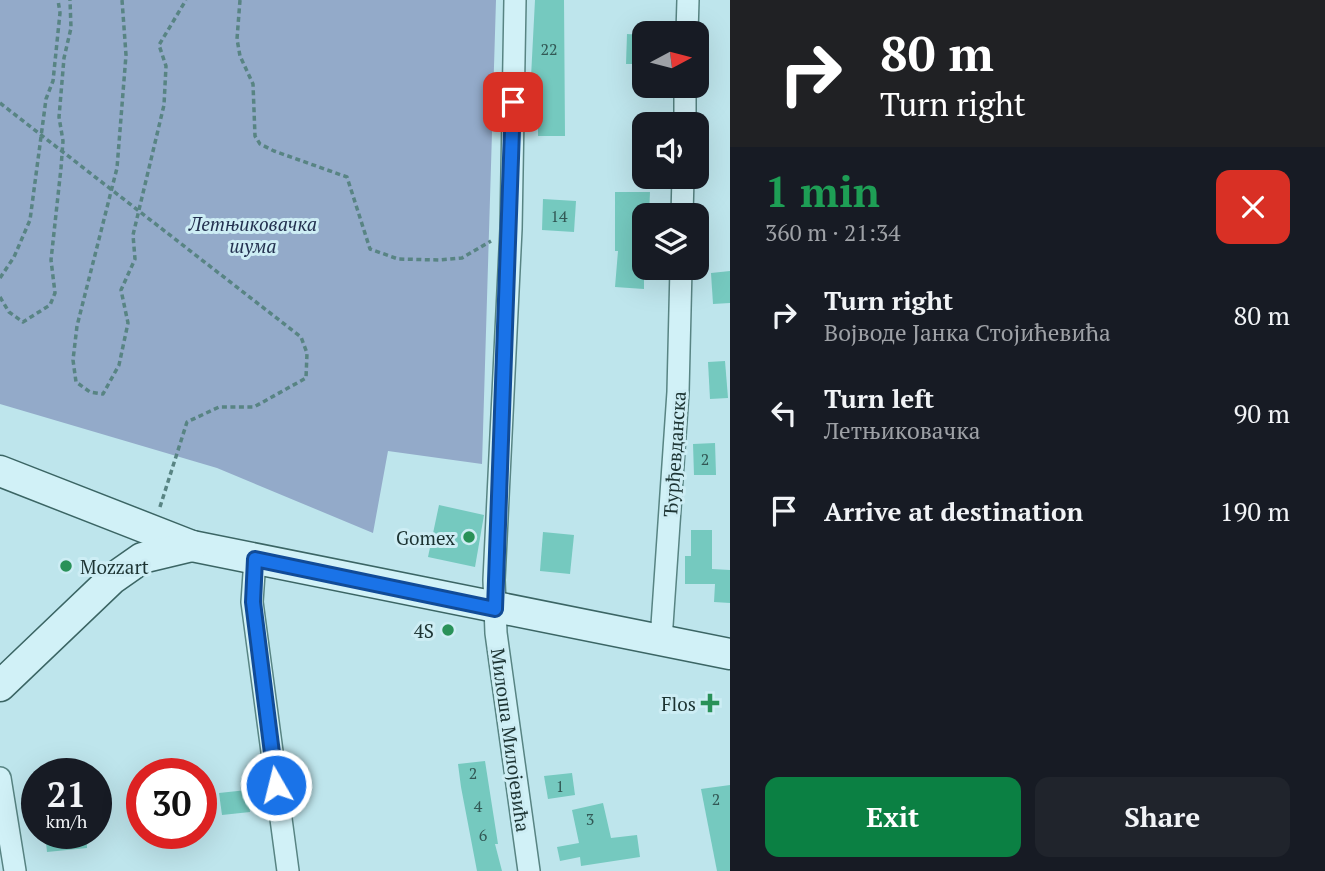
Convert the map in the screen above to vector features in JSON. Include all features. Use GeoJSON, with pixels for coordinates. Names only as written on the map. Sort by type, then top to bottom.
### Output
{"type":"FeatureCollection","features":[{"type":"Feature","properties":{"kind":"street","name":"Милоша Милојевића"},"geometry":{"type":"LineString","coordinates":[[515,0],[511,229],[495,609],[529,871]]}},
{"type":"Feature","properties":{"kind":"street"},"geometry":{"type":"LineString","coordinates":[[687,21],[688,0]]}},
{"type":"Feature","properties":{"kind":"street","name":"Ђурђевданска"},"geometry":{"type":"LineString","coordinates":[[662,640],[678,392],[681,280]]}},
{"type":"Feature","properties":{"kind":"street"},"geometry":{"type":"LineString","coordinates":[[0,471],[192,546],[495,609],[730,654]]}},
{"type":"Feature","properties":{"kind":"street"},"geometry":{"type":"LineString","coordinates":[[0,686],[112,579],[142,558],[192,546]]}},
{"type":"Feature","properties":{"kind":"street"},"geometry":{"type":"LineString","coordinates":[[255,559],[254,613],[288,871]]}},
{"type":"Feature","properties":{"kind":"street"},"geometry":{"type":"LineString","coordinates":[[0,778],[15,871]]}},
{"type":"Feature","properties":{"kind":"path"},"geometry":{"type":"LineString","coordinates":[[0,278],[14,257],[30,220],[35,174],[40,161],[41,135],[53,81],[60,13],[58,0]]}},
{"type":"Feature","properties":{"kind":"path"},"geometry":{"type":"LineString","coordinates":[[0,296],[9,312],[23,322],[39,315],[53,298],[51,260],[62,151],[59,117],[64,58],[71,28],[70,0]]}},
{"type":"Feature","properties":{"kind":"path"},"geometry":{"type":"LineString","coordinates":[[122,0],[125,55],[117,168],[90,267],[73,360],[76,382],[90,392],[103,394],[119,365],[128,323],[121,290],[135,259],[133,235],[163,105],[166,66],[159,45],[186,0]]}},
{"type":"Feature","properties":{"kind":"path"},"geometry":{"type":"LineString","coordinates":[[240,0],[237,39],[240,56],[253,84],[255,136],[260,144],[295,161],[347,177],[370,248],[398,260],[462,258],[511,229]]}},
{"type":"Feature","properties":{"kind":"path"},"geometry":{"type":"LineString","coordinates":[[0,103],[301,337],[307,353],[306,378],[254,407],[219,407],[187,422],[158,512]]}},
{"type":"Feature","properties":{"kind":"green space","name":"Летњиковачка шума"},"geometry":{"type":"Polygon","coordinates":[[[0,0],[496,0],[482,464],[388,451],[373,533],[217,468],[0,404],[0,0]]]}},
{"type":"Feature","properties":{"kind":"building"},"geometry":{"type":"Polygon","coordinates":[[[535,0],[564,0],[565,136],[538,136],[538,100],[532,100],[531,77],[535,0]]]}},
{"type":"Feature","properties":{"kind":"building"},"geometry":{"type":"Polygon","coordinates":[[[627,34],[632,34],[632,64],[626,64],[627,34]]]}},
{"type":"Feature","properties":{"kind":"building"},"geometry":{"type":"Polygon","coordinates":[[[615,192],[650,192],[650,203],[632,203],[632,280],[644,280],[644,289],[615,287],[618,251],[615,251],[615,192]]]}},
{"type":"Feature","properties":{"kind":"building"},"geometry":{"type":"Polygon","coordinates":[[[543,199],[576,201],[574,232],[542,230],[543,199]]]}},
{"type":"Feature","properties":{"kind":"building"},"geometry":{"type":"Polygon","coordinates":[[[730,271],[730,303],[713,304],[711,273],[730,271]]]}},
{"type":"Feature","properties":{"kind":"building"},"geometry":{"type":"Polygon","coordinates":[[[725,361],[728,398],[710,399],[708,362],[725,361]]]}},
{"type":"Feature","properties":{"kind":"building"},"geometry":{"type":"Polygon","coordinates":[[[715,443],[716,475],[694,475],[693,444],[715,443]]]}},
{"type":"Feature","properties":{"kind":"building"},"geometry":{"type":"Polygon","coordinates":[[[439,505],[484,515],[475,567],[428,557],[439,505]]]}},
{"type":"Feature","properties":{"kind":"building"},"geometry":{"type":"Polygon","coordinates":[[[691,530],[712,530],[712,569],[730,570],[730,603],[714,602],[715,584],[685,584],[685,556],[691,556],[691,530]]]}},
{"type":"Feature","properties":{"kind":"building"},"geometry":{"type":"Polygon","coordinates":[[[543,532],[574,535],[570,574],[540,571],[543,532]]]}},
{"type":"Feature","properties":{"kind":"building"},"geometry":{"type":"Polygon","coordinates":[[[485,761],[498,844],[495,844],[502,871],[477,871],[461,787],[458,764],[485,761]]]}},
{"type":"Feature","properties":{"kind":"building"},"geometry":{"type":"Polygon","coordinates":[[[572,773],[575,795],[548,799],[544,776],[572,773]]]}},
{"type":"Feature","properties":{"kind":"building"},"geometry":{"type":"Polygon","coordinates":[[[730,785],[730,871],[717,871],[701,789],[730,785]]]}},
{"type":"Feature","properties":{"kind":"building"},"geometry":{"type":"Polygon","coordinates":[[[247,790],[250,812],[222,815],[219,793],[247,790]]]}},
{"type":"Feature","properties":{"kind":"building"},"geometry":{"type":"Polygon","coordinates":[[[603,803],[611,838],[637,835],[640,857],[581,866],[580,857],[560,861],[557,847],[579,843],[572,810],[603,803]]]}},
{"type":"Feature","properties":{"kind":"building"},"geometry":{"type":"Polygon","coordinates":[[[47,849],[77,849],[47,852],[47,849]]]}},
{"type":"Feature","properties":{"kind":"place","name":"Gomex"},"geometry":{"type":"Point","coordinates":[469,537]}},
{"type":"Feature","properties":{"kind":"place","name":"Mozzart"},"geometry":{"type":"Point","coordinates":[66,566]}},
{"type":"Feature","properties":{"kind":"place","name":"4S"},"geometry":{"type":"Point","coordinates":[448,630]}},
{"type":"Feature","properties":{"kind":"place","name":"Flos"},"geometry":{"type":"Point","coordinates":[710,703]}},
{"type":"Feature","properties":{"kind":"route"},"geometry":{"type":"LineString","coordinates":[[276,785],[253,602],[255,559],[495,609],[494,580],[511,229],[513,102]]}}]}
